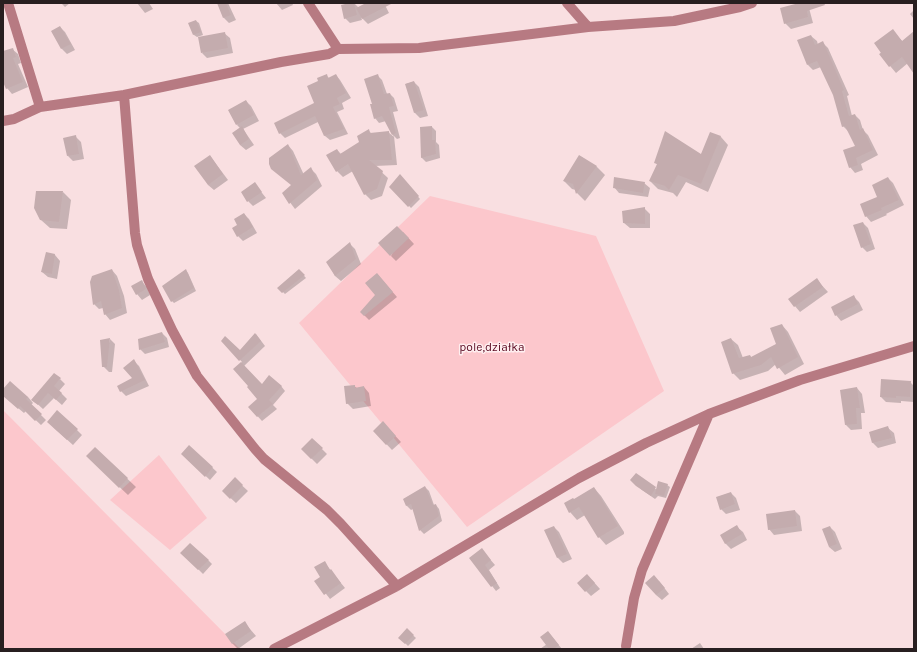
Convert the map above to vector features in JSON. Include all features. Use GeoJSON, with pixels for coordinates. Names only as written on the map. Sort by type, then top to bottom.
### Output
{"type":"FeatureCollection","features":[{"type":"Feature","properties":{"kind":"street"},"geometry":{"type":"LineString","coordinates":[[8,3],[40,107]]}},
{"type":"Feature","properties":{"kind":"street"},"geometry":{"type":"LineString","coordinates":[[308,3],[338,49]]}},
{"type":"Feature","properties":{"kind":"street"},"geometry":{"type":"LineString","coordinates":[[567,3],[588,27]]}},
{"type":"Feature","properties":{"kind":"street"},"geometry":{"type":"LineString","coordinates":[[3,121],[14,119],[40,107],[124,95],[281,62],[329,54],[338,49],[419,48],[588,27],[674,21],[752,3]]}},
{"type":"Feature","properties":{"kind":"street"},"geometry":{"type":"LineString","coordinates":[[124,95],[137,244],[148,279],[172,330],[197,376],[247,441],[264,459],[332,515],[397,586]]}},
{"type":"Feature","properties":{"kind":"street"},"geometry":{"type":"LineString","coordinates":[[274,649],[397,586],[579,478],[646,443],[709,414],[800,380],[914,346]]}},
{"type":"Feature","properties":{"kind":"street"},"geometry":{"type":"LineString","coordinates":[[626,646],[634,598],[642,570],[709,414]]}},
{"type":"Feature","properties":{"kind":"green space","name":"pole,działka"},"geometry":{"type":"Polygon","coordinates":[[[430,196],[596,236],[664,391],[467,527],[299,323],[430,196]]]}},
{"type":"Feature","properties":{"kind":"green space"},"geometry":{"type":"Polygon","coordinates":[[[3,410],[240,649],[3,649],[3,410]]]}},
{"type":"Feature","properties":{"kind":"green space"},"geometry":{"type":"Polygon","coordinates":[[[159,455],[207,518],[170,550],[110,500],[159,455]]]}},
{"type":"Feature","properties":{"kind":"building"},"geometry":{"type":"Polygon","coordinates":[[[217,3],[226,3],[231,15],[223,18],[217,3]]]}},
{"type":"Feature","properties":{"kind":"building"},"geometry":{"type":"Polygon","coordinates":[[[354,3],[357,15],[344,19],[341,5],[354,3]]]}},
{"type":"Feature","properties":{"kind":"building"},"geometry":{"type":"Polygon","coordinates":[[[366,3],[393,3],[362,19],[356,8],[366,3]]]}},
{"type":"Feature","properties":{"kind":"building"},"geometry":{"type":"Polygon","coordinates":[[[799,3],[824,3],[825,5],[807,11],[808,17],[784,24],[780,8],[799,3]]]}},
{"type":"Feature","properties":{"kind":"building"},"geometry":{"type":"Polygon","coordinates":[[[196,20],[201,32],[193,35],[188,23],[196,20]]]}},
{"type":"Feature","properties":{"kind":"building"},"geometry":{"type":"Polygon","coordinates":[[[60,26],[71,44],[61,49],[51,31],[60,26]]]}},
{"type":"Feature","properties":{"kind":"building"},"geometry":{"type":"Polygon","coordinates":[[[893,29],[902,41],[914,31],[914,74],[902,57],[889,67],[879,54],[881,53],[874,43],[893,29]]]}},
{"type":"Feature","properties":{"kind":"building"},"geometry":{"type":"Polygon","coordinates":[[[225,32],[228,48],[201,53],[198,37],[225,32]]]}},
{"type":"Feature","properties":{"kind":"building"},"geometry":{"type":"Polygon","coordinates":[[[811,35],[815,45],[823,41],[844,90],[842,91],[849,116],[855,114],[860,130],[863,128],[873,150],[856,158],[858,165],[849,168],[843,150],[855,146],[845,126],[842,127],[833,95],[817,61],[807,65],[797,40],[811,35]]]}},
{"type":"Feature","properties":{"kind":"building"},"geometry":{"type":"Polygon","coordinates":[[[13,48],[16,57],[13,58],[23,82],[6,89],[3,82],[3,51],[13,48]]]}},
{"type":"Feature","properties":{"kind":"building"},"geometry":{"type":"Polygon","coordinates":[[[327,74],[328,78],[336,74],[346,93],[337,98],[340,104],[333,107],[344,129],[324,136],[315,116],[279,134],[274,123],[314,103],[307,86],[318,81],[317,78],[327,74]]]}},
{"type":"Feature","properties":{"kind":"building"},"geometry":{"type":"Polygon","coordinates":[[[378,74],[384,94],[390,93],[394,106],[389,107],[396,133],[392,135],[382,116],[374,119],[370,104],[372,104],[364,79],[378,74]]]}},
{"type":"Feature","properties":{"kind":"building"},"geometry":{"type":"Polygon","coordinates":[[[414,81],[424,110],[414,113],[405,84],[414,81]]]}},
{"type":"Feature","properties":{"kind":"building"},"geometry":{"type":"Polygon","coordinates":[[[246,100],[254,115],[236,125],[228,110],[246,100]]]}},
{"type":"Feature","properties":{"kind":"building"},"geometry":{"type":"Polygon","coordinates":[[[242,126],[249,139],[240,145],[232,133],[242,126]]]}},
{"type":"Feature","properties":{"kind":"building"},"geometry":{"type":"Polygon","coordinates":[[[432,126],[432,140],[435,140],[436,154],[421,158],[420,127],[432,126]]]}},
{"type":"Feature","properties":{"kind":"building"},"geometry":{"type":"Polygon","coordinates":[[[369,129],[370,133],[389,131],[392,160],[369,160],[383,171],[377,189],[364,195],[348,164],[336,172],[326,155],[337,149],[340,154],[359,142],[357,136],[369,129]]]}},
{"type":"Feature","properties":{"kind":"building"},"geometry":{"type":"Polygon","coordinates":[[[665,131],[701,154],[710,132],[721,136],[701,184],[678,175],[669,190],[665,186],[649,181],[657,164],[654,163],[665,131]]]}},
{"type":"Feature","properties":{"kind":"building"},"geometry":{"type":"Polygon","coordinates":[[[76,135],[79,154],[67,156],[63,138],[76,135]]]}},
{"type":"Feature","properties":{"kind":"building"},"geometry":{"type":"Polygon","coordinates":[[[288,144],[301,175],[311,167],[317,180],[289,204],[282,193],[291,185],[271,169],[269,164],[269,158],[288,144]]]}},
{"type":"Feature","properties":{"kind":"building"},"geometry":{"type":"Polygon","coordinates":[[[210,155],[223,174],[208,185],[194,166],[210,155]]]}},
{"type":"Feature","properties":{"kind":"building"},"geometry":{"type":"Polygon","coordinates":[[[579,155],[597,166],[576,194],[573,184],[563,181],[579,155]]]}},
{"type":"Feature","properties":{"kind":"building"},"geometry":{"type":"Polygon","coordinates":[[[400,174],[419,196],[408,207],[389,187],[400,174]]]}},
{"type":"Feature","properties":{"kind":"building"},"geometry":{"type":"Polygon","coordinates":[[[614,177],[645,182],[643,193],[613,188],[614,177]]]}},
{"type":"Feature","properties":{"kind":"building"},"geometry":{"type":"Polygon","coordinates":[[[888,177],[899,200],[881,208],[882,210],[865,217],[860,204],[877,197],[872,185],[888,177]]]}},
{"type":"Feature","properties":{"kind":"building"},"geometry":{"type":"Polygon","coordinates":[[[255,182],[262,192],[247,202],[241,192],[255,182]]]}},
{"type":"Feature","properties":{"kind":"building"},"geometry":{"type":"Polygon","coordinates":[[[36,191],[63,191],[59,222],[40,220],[34,208],[36,191]]]}},
{"type":"Feature","properties":{"kind":"building"},"geometry":{"type":"Polygon","coordinates":[[[645,207],[645,224],[623,223],[622,211],[645,207]]]}},
{"type":"Feature","properties":{"kind":"building"},"geometry":{"type":"Polygon","coordinates":[[[244,213],[253,227],[237,237],[232,228],[237,225],[234,219],[244,213]]]}},
{"type":"Feature","properties":{"kind":"building"},"geometry":{"type":"Polygon","coordinates":[[[863,222],[871,244],[861,248],[853,225],[863,222]]]}},
{"type":"Feature","properties":{"kind":"building"},"geometry":{"type":"Polygon","coordinates":[[[397,226],[409,238],[390,256],[378,243],[397,226]]]}},
{"type":"Feature","properties":{"kind":"building"},"geometry":{"type":"Polygon","coordinates":[[[350,242],[356,259],[335,276],[326,262],[350,242]]]}},
{"type":"Feature","properties":{"kind":"building"},"geometry":{"type":"Polygon","coordinates":[[[46,252],[55,254],[52,274],[41,272],[46,252]]]}},
{"type":"Feature","properties":{"kind":"building"},"geometry":{"type":"Polygon","coordinates":[[[112,269],[119,290],[122,308],[104,315],[101,301],[93,305],[90,282],[92,276],[112,269]]]}},
{"type":"Feature","properties":{"kind":"building"},"geometry":{"type":"Polygon","coordinates":[[[186,269],[194,288],[171,302],[162,286],[186,269]]]}},
{"type":"Feature","properties":{"kind":"building"},"geometry":{"type":"Polygon","coordinates":[[[299,269],[305,275],[282,293],[277,288],[299,269]]]}},
{"type":"Feature","properties":{"kind":"building"},"geometry":{"type":"Polygon","coordinates":[[[377,273],[393,292],[364,316],[360,312],[375,295],[365,283],[377,273]]]}},
{"type":"Feature","properties":{"kind":"building"},"geometry":{"type":"Polygon","coordinates":[[[817,278],[823,287],[794,307],[788,299],[817,278]]]}},
{"type":"Feature","properties":{"kind":"building"},"geometry":{"type":"Polygon","coordinates":[[[142,280],[146,289],[136,295],[131,286],[142,280]]]}},
{"type":"Feature","properties":{"kind":"building"},"geometry":{"type":"Polygon","coordinates":[[[854,295],[858,304],[835,316],[831,307],[854,295]]]}},
{"type":"Feature","properties":{"kind":"building"},"geometry":{"type":"Polygon","coordinates":[[[782,324],[798,357],[777,369],[771,357],[761,365],[732,374],[721,342],[731,338],[739,358],[750,355],[751,357],[776,344],[770,328],[782,324]]]}},
{"type":"Feature","properties":{"kind":"building"},"geometry":{"type":"Polygon","coordinates":[[[162,332],[165,342],[139,350],[138,339],[162,332]]]}},
{"type":"Feature","properties":{"kind":"building"},"geometry":{"type":"Polygon","coordinates":[[[255,333],[261,341],[239,361],[221,341],[225,336],[240,350],[255,333]]]}},
{"type":"Feature","properties":{"kind":"building"},"geometry":{"type":"Polygon","coordinates":[[[110,338],[107,367],[102,367],[100,340],[110,338]]]}},
{"type":"Feature","properties":{"kind":"building"},"geometry":{"type":"Polygon","coordinates":[[[134,359],[145,380],[120,392],[117,386],[132,378],[123,368],[134,359]]]}},
{"type":"Feature","properties":{"kind":"building"},"geometry":{"type":"Polygon","coordinates":[[[241,362],[262,384],[269,375],[282,386],[269,400],[273,404],[257,417],[248,407],[257,399],[233,369],[241,362]]]}},
{"type":"Feature","properties":{"kind":"building"},"geometry":{"type":"Polygon","coordinates":[[[54,373],[61,378],[54,386],[62,393],[56,400],[48,393],[38,405],[31,400],[54,373]]]}},
{"type":"Feature","properties":{"kind":"building"},"geometry":{"type":"Polygon","coordinates":[[[881,379],[911,381],[910,397],[880,397],[881,379]]]}},
{"type":"Feature","properties":{"kind":"building"},"geometry":{"type":"Polygon","coordinates":[[[10,381],[28,397],[26,399],[42,414],[35,421],[20,406],[18,409],[3,396],[3,389],[10,381]]]}},
{"type":"Feature","properties":{"kind":"building"},"geometry":{"type":"Polygon","coordinates":[[[355,385],[355,388],[364,386],[366,401],[346,404],[344,386],[355,385]]]}},
{"type":"Feature","properties":{"kind":"building"},"geometry":{"type":"Polygon","coordinates":[[[857,387],[860,408],[856,408],[857,424],[845,425],[840,390],[857,387]]]}},
{"type":"Feature","properties":{"kind":"building"},"geometry":{"type":"Polygon","coordinates":[[[57,410],[78,429],[67,440],[47,422],[57,410]]]}},
{"type":"Feature","properties":{"kind":"building"},"geometry":{"type":"Polygon","coordinates":[[[383,421],[396,436],[386,445],[373,431],[383,421]]]}},
{"type":"Feature","properties":{"kind":"building"},"geometry":{"type":"Polygon","coordinates":[[[888,426],[892,438],[872,443],[869,432],[888,426]]]}},
{"type":"Feature","properties":{"kind":"building"},"geometry":{"type":"Polygon","coordinates":[[[312,438],[323,448],[311,459],[301,449],[312,438]]]}},
{"type":"Feature","properties":{"kind":"building"},"geometry":{"type":"Polygon","coordinates":[[[189,445],[213,467],[205,477],[181,454],[189,445]]]}},
{"type":"Feature","properties":{"kind":"building"},"geometry":{"type":"Polygon","coordinates":[[[95,447],[128,478],[119,488],[86,456],[95,447]]]}},
{"type":"Feature","properties":{"kind":"building"},"geometry":{"type":"Polygon","coordinates":[[[636,473],[656,487],[651,496],[630,480],[636,473]]]}},
{"type":"Feature","properties":{"kind":"building"},"geometry":{"type":"Polygon","coordinates":[[[235,477],[243,485],[230,499],[222,491],[235,477]]]}},
{"type":"Feature","properties":{"kind":"building"},"geometry":{"type":"Polygon","coordinates":[[[658,481],[668,484],[664,496],[655,494],[658,481]]]}},
{"type":"Feature","properties":{"kind":"building"},"geometry":{"type":"Polygon","coordinates":[[[425,486],[433,505],[436,504],[439,516],[419,531],[411,504],[406,506],[403,499],[425,486]]]}},
{"type":"Feature","properties":{"kind":"building"},"geometry":{"type":"Polygon","coordinates":[[[594,487],[618,526],[598,538],[579,507],[569,513],[564,503],[594,487]]]}},
{"type":"Feature","properties":{"kind":"building"},"geometry":{"type":"Polygon","coordinates":[[[731,492],[735,504],[720,510],[716,497],[731,492]]]}},
{"type":"Feature","properties":{"kind":"building"},"geometry":{"type":"Polygon","coordinates":[[[795,510],[797,526],[768,530],[766,514],[795,510]]]}},
{"type":"Feature","properties":{"kind":"building"},"geometry":{"type":"Polygon","coordinates":[[[737,525],[742,534],[725,544],[720,535],[737,525]]]}},
{"type":"Feature","properties":{"kind":"building"},"geometry":{"type":"Polygon","coordinates":[[[554,526],[567,554],[557,558],[544,530],[554,526]]]}},
{"type":"Feature","properties":{"kind":"building"},"geometry":{"type":"Polygon","coordinates":[[[830,526],[837,544],[829,547],[822,529],[830,526]]]}},
{"type":"Feature","properties":{"kind":"building"},"geometry":{"type":"Polygon","coordinates":[[[190,543],[209,560],[198,570],[180,553],[190,543]]]}},
{"type":"Feature","properties":{"kind":"building"},"geometry":{"type":"Polygon","coordinates":[[[482,548],[491,560],[485,565],[497,583],[491,587],[469,558],[482,548]]]}},
{"type":"Feature","properties":{"kind":"building"},"geometry":{"type":"Polygon","coordinates":[[[325,561],[330,570],[331,569],[341,583],[324,595],[314,581],[320,577],[314,567],[325,561]]]}},
{"type":"Feature","properties":{"kind":"building"},"geometry":{"type":"Polygon","coordinates":[[[587,574],[595,583],[585,592],[577,583],[587,574]]]}},
{"type":"Feature","properties":{"kind":"building"},"geometry":{"type":"Polygon","coordinates":[[[654,575],[665,588],[656,595],[645,583],[654,575]]]}},
{"type":"Feature","properties":{"kind":"building"},"geometry":{"type":"Polygon","coordinates":[[[245,621],[251,631],[232,644],[225,634],[245,621]]]}},
{"type":"Feature","properties":{"kind":"building"},"geometry":{"type":"Polygon","coordinates":[[[407,628],[414,635],[405,644],[398,638],[407,628]]]}},
{"type":"Feature","properties":{"kind":"building"},"geometry":{"type":"Polygon","coordinates":[[[548,631],[559,645],[554,649],[549,649],[540,637],[548,631]]]}}]}
